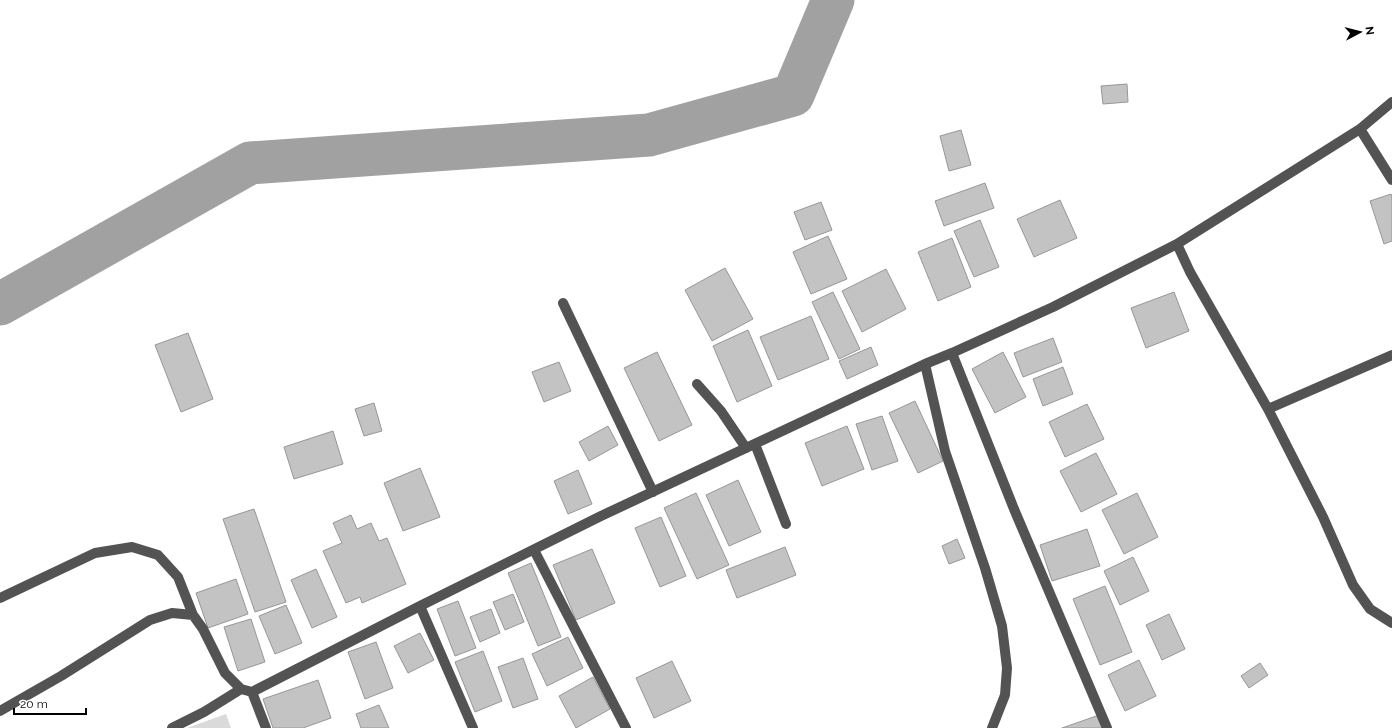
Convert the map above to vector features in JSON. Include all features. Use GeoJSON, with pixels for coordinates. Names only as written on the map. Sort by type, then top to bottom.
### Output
{"type":"FeatureCollection","features":[{"type":"Feature","properties":{"kind":"street"},"geometry":{"type":"LineString","coordinates":[[0,598],[95,553],[132,547],[158,555],[178,577],[193,615],[203,628],[225,673],[241,689],[252,692],[601,516],[925,364],[952,354],[1053,307],[1177,244],[1360,129],[1392,102]]}},
{"type":"Feature","properties":{"kind":"street"},"geometry":{"type":"LineString","coordinates":[[1360,129],[1392,180]]}},
{"type":"Feature","properties":{"kind":"street"},"geometry":{"type":"LineString","coordinates":[[1177,244],[1190,272],[1268,409],[1323,516],[1353,586],[1370,609],[1392,623]]}},
{"type":"Feature","properties":{"kind":"street"},"geometry":{"type":"LineString","coordinates":[[563,303],[653,492]]}},
{"type":"Feature","properties":{"kind":"street"},"geometry":{"type":"LineString","coordinates":[[952,354],[1014,509],[1107,728]]}},
{"type":"Feature","properties":{"kind":"street"},"geometry":{"type":"LineString","coordinates":[[1268,409],[1392,355]]}},
{"type":"Feature","properties":{"kind":"street"},"geometry":{"type":"LineString","coordinates":[[925,364],[945,451],[985,568],[1002,626],[1007,668],[1005,695],[992,728]]}},
{"type":"Feature","properties":{"kind":"street"},"geometry":{"type":"LineString","coordinates":[[697,384],[751,446],[786,524]]}},
{"type":"Feature","properties":{"kind":"street"},"geometry":{"type":"LineString","coordinates":[[534,550],[626,728]]}},
{"type":"Feature","properties":{"kind":"street"},"geometry":{"type":"LineString","coordinates":[[420,606],[473,728]]}},
{"type":"Feature","properties":{"kind":"street"},"geometry":{"type":"LineString","coordinates":[[0,711],[61,676],[150,620],[172,613],[193,615]]}},
{"type":"Feature","properties":{"kind":"street"},"geometry":{"type":"LineString","coordinates":[[172,728],[204,712],[241,689]]}},
{"type":"Feature","properties":{"kind":"street"},"geometry":{"type":"LineString","coordinates":[[252,692],[266,728]]}},
{"type":"Feature","properties":{"kind":"shaded area"},"geometry":{"type":"Polygon","coordinates":[[[226,714],[231,728],[187,728],[226,714]]]}},
{"type":"Feature","properties":{"kind":"building"},"geometry":{"type":"Polygon","coordinates":[[[1127,84],[1128,102],[1103,104],[1101,86],[1127,84]]]}},
{"type":"Feature","properties":{"kind":"building"},"geometry":{"type":"Polygon","coordinates":[[[961,130],[971,165],[949,171],[940,136],[961,130]]]}},
{"type":"Feature","properties":{"kind":"building"},"geometry":{"type":"Polygon","coordinates":[[[985,183],[994,208],[944,226],[935,201],[985,183]]]}},
{"type":"Feature","properties":{"kind":"building"},"geometry":{"type":"Polygon","coordinates":[[[1391,194],[1392,241],[1384,244],[1370,201],[1391,194]]]}},
{"type":"Feature","properties":{"kind":"building"},"geometry":{"type":"Polygon","coordinates":[[[1060,200],[1077,238],[1034,257],[1017,219],[1060,200]]]}},
{"type":"Feature","properties":{"kind":"building"},"geometry":{"type":"Polygon","coordinates":[[[821,202],[832,230],[805,240],[794,212],[821,202]]]}},
{"type":"Feature","properties":{"kind":"building"},"geometry":{"type":"Polygon","coordinates":[[[980,220],[999,267],[974,277],[954,231],[980,220]]]}},
{"type":"Feature","properties":{"kind":"building"},"geometry":{"type":"Polygon","coordinates":[[[828,236],[847,279],[811,294],[793,252],[828,236]]]}},
{"type":"Feature","properties":{"kind":"building"},"geometry":{"type":"Polygon","coordinates":[[[952,238],[971,287],[938,301],[918,252],[952,238]]]}},
{"type":"Feature","properties":{"kind":"building"},"geometry":{"type":"Polygon","coordinates":[[[725,268],[753,319],[712,341],[685,290],[725,268]]]}},
{"type":"Feature","properties":{"kind":"building"},"geometry":{"type":"Polygon","coordinates":[[[886,269],[906,309],[862,332],[842,291],[886,269]]]}},
{"type":"Feature","properties":{"kind":"building"},"geometry":{"type":"Polygon","coordinates":[[[833,292],[860,349],[839,359],[812,302],[833,292]]]}},
{"type":"Feature","properties":{"kind":"building"},"geometry":{"type":"Polygon","coordinates":[[[1174,292],[1189,331],[1146,348],[1131,308],[1174,292]]]}},
{"type":"Feature","properties":{"kind":"building"},"geometry":{"type":"Polygon","coordinates":[[[811,316],[829,359],[778,380],[760,337],[811,316]]]}},
{"type":"Feature","properties":{"kind":"building"},"geometry":{"type":"Polygon","coordinates":[[[748,330],[772,386],[737,402],[713,346],[748,330]]]}},
{"type":"Feature","properties":{"kind":"building"},"geometry":{"type":"Polygon","coordinates":[[[188,333],[213,399],[181,412],[155,345],[188,333]]]}},
{"type":"Feature","properties":{"kind":"building"},"geometry":{"type":"Polygon","coordinates":[[[1053,338],[1062,362],[1023,377],[1014,353],[1053,338]]]}},
{"type":"Feature","properties":{"kind":"building"},"geometry":{"type":"Polygon","coordinates":[[[871,347],[878,365],[847,379],[839,361],[871,347]]]}},
{"type":"Feature","properties":{"kind":"building"},"geometry":{"type":"Polygon","coordinates":[[[657,352],[692,425],[659,441],[624,368],[657,352]]]}},
{"type":"Feature","properties":{"kind":"building"},"geometry":{"type":"Polygon","coordinates":[[[1003,352],[1026,397],[995,413],[972,369],[1003,352]]]}},
{"type":"Feature","properties":{"kind":"building"},"geometry":{"type":"Polygon","coordinates":[[[559,362],[571,391],[544,402],[532,372],[559,362]]]}},
{"type":"Feature","properties":{"kind":"building"},"geometry":{"type":"Polygon","coordinates":[[[1063,367],[1073,394],[1043,406],[1033,379],[1063,367]]]}},
{"type":"Feature","properties":{"kind":"building"},"geometry":{"type":"Polygon","coordinates":[[[915,401],[943,461],[918,473],[889,413],[915,401]]]}},
{"type":"Feature","properties":{"kind":"building"},"geometry":{"type":"Polygon","coordinates":[[[374,403],[382,431],[364,436],[355,409],[374,403]]]}},
{"type":"Feature","properties":{"kind":"building"},"geometry":{"type":"Polygon","coordinates":[[[1087,404],[1104,439],[1065,457],[1049,422],[1087,404]]]}},
{"type":"Feature","properties":{"kind":"building"},"geometry":{"type":"Polygon","coordinates":[[[882,416],[898,461],[872,470],[856,424],[882,416]]]}},
{"type":"Feature","properties":{"kind":"building"},"geometry":{"type":"Polygon","coordinates":[[[608,426],[618,445],[589,461],[579,442],[608,426]]]}},
{"type":"Feature","properties":{"kind":"building"},"geometry":{"type":"Polygon","coordinates":[[[847,426],[864,469],[822,486],[805,443],[847,426]]]}},
{"type":"Feature","properties":{"kind":"building"},"geometry":{"type":"Polygon","coordinates":[[[333,431],[343,464],[294,479],[284,447],[333,431]]]}},
{"type":"Feature","properties":{"kind":"building"},"geometry":{"type":"Polygon","coordinates":[[[1096,453],[1117,494],[1081,512],[1060,471],[1096,453]]]}},
{"type":"Feature","properties":{"kind":"building"},"geometry":{"type":"Polygon","coordinates":[[[420,468],[440,517],[403,531],[384,483],[420,468]]]}},
{"type":"Feature","properties":{"kind":"building"},"geometry":{"type":"Polygon","coordinates":[[[578,470],[592,504],[568,514],[554,481],[578,470]]]}},
{"type":"Feature","properties":{"kind":"building"},"geometry":{"type":"Polygon","coordinates":[[[738,480],[761,532],[729,546],[706,495],[738,480]]]}},
{"type":"Feature","properties":{"kind":"building"},"geometry":{"type":"Polygon","coordinates":[[[696,493],[729,565],[697,579],[664,508],[696,493]]]}},
{"type":"Feature","properties":{"kind":"building"},"geometry":{"type":"Polygon","coordinates":[[[1137,493],[1158,537],[1124,554],[1102,510],[1137,493]]]}},
{"type":"Feature","properties":{"kind":"building"},"geometry":{"type":"Polygon","coordinates":[[[254,509],[286,602],[255,612],[223,519],[254,509]]]}},
{"type":"Feature","properties":{"kind":"building"},"geometry":{"type":"Polygon","coordinates":[[[351,515],[357,529],[371,523],[379,541],[387,538],[406,584],[362,603],[360,597],[346,603],[323,551],[342,543],[333,523],[351,515]]]}},
{"type":"Feature","properties":{"kind":"building"},"geometry":{"type":"Polygon","coordinates":[[[661,517],[686,576],[660,587],[635,528],[661,517]]]}},
{"type":"Feature","properties":{"kind":"building"},"geometry":{"type":"Polygon","coordinates":[[[1087,529],[1100,566],[1052,581],[1040,545],[1087,529]]]}},
{"type":"Feature","properties":{"kind":"building"},"geometry":{"type":"Polygon","coordinates":[[[957,539],[965,558],[949,564],[942,546],[957,539]]]}},
{"type":"Feature","properties":{"kind":"building"},"geometry":{"type":"Polygon","coordinates":[[[785,547],[796,575],[737,598],[726,570],[785,547]]]}},
{"type":"Feature","properties":{"kind":"building"},"geometry":{"type":"Polygon","coordinates":[[[592,549],[615,603],[576,620],[553,565],[592,549]]]}},
{"type":"Feature","properties":{"kind":"building"},"geometry":{"type":"Polygon","coordinates":[[[1133,557],[1149,591],[1120,605],[1104,571],[1133,557]]]}},
{"type":"Feature","properties":{"kind":"building"},"geometry":{"type":"Polygon","coordinates":[[[531,563],[561,637],[538,646],[508,573],[531,563]]]}},
{"type":"Feature","properties":{"kind":"building"},"geometry":{"type":"Polygon","coordinates":[[[316,569],[337,617],[312,628],[291,580],[316,569]]]}},
{"type":"Feature","properties":{"kind":"building"},"geometry":{"type":"Polygon","coordinates":[[[236,579],[248,614],[208,628],[196,593],[236,579]]]}},
{"type":"Feature","properties":{"kind":"building"},"geometry":{"type":"Polygon","coordinates":[[[1105,586],[1132,652],[1100,665],[1073,599],[1105,586]]]}},
{"type":"Feature","properties":{"kind":"building"},"geometry":{"type":"Polygon","coordinates":[[[513,594],[524,622],[505,630],[493,602],[513,594]]]}},
{"type":"Feature","properties":{"kind":"building"},"geometry":{"type":"Polygon","coordinates":[[[458,601],[476,648],[455,656],[437,609],[458,601]]]}},
{"type":"Feature","properties":{"kind":"building"},"geometry":{"type":"Polygon","coordinates":[[[286,605],[302,643],[275,654],[259,616],[286,605]]]}},
{"type":"Feature","properties":{"kind":"building"},"geometry":{"type":"Polygon","coordinates":[[[491,609],[500,633],[480,642],[470,617],[491,609]]]}},
{"type":"Feature","properties":{"kind":"building"},"geometry":{"type":"Polygon","coordinates":[[[1169,614],[1185,649],[1162,660],[1146,625],[1169,614]]]}},
{"type":"Feature","properties":{"kind":"building"},"geometry":{"type":"Polygon","coordinates":[[[251,619],[265,662],[238,671],[224,627],[251,619]]]}},
{"type":"Feature","properties":{"kind":"building"},"geometry":{"type":"Polygon","coordinates":[[[420,633],[434,660],[408,673],[394,646],[420,633]]]}},
{"type":"Feature","properties":{"kind":"building"},"geometry":{"type":"Polygon","coordinates":[[[568,637],[583,668],[547,686],[532,654],[568,637]]]}},
{"type":"Feature","properties":{"kind":"building"},"geometry":{"type":"Polygon","coordinates":[[[376,642],[393,688],[365,699],[348,652],[376,642]]]}},
{"type":"Feature","properties":{"kind":"building"},"geometry":{"type":"Polygon","coordinates":[[[483,651],[502,701],[475,712],[455,662],[483,651]]]}},
{"type":"Feature","properties":{"kind":"building"},"geometry":{"type":"Polygon","coordinates":[[[523,658],[538,699],[513,708],[498,667],[523,658]]]}},
{"type":"Feature","properties":{"kind":"building"},"geometry":{"type":"Polygon","coordinates":[[[1139,660],[1156,696],[1125,711],[1108,675],[1139,660]]]}},
{"type":"Feature","properties":{"kind":"building"},"geometry":{"type":"Polygon","coordinates":[[[672,661],[691,701],[654,718],[636,678],[672,661]]]}},
{"type":"Feature","properties":{"kind":"building"},"geometry":{"type":"Polygon","coordinates":[[[1260,663],[1268,675],[1249,688],[1241,676],[1260,663]]]}},
{"type":"Feature","properties":{"kind":"building"},"geometry":{"type":"Polygon","coordinates":[[[593,677],[610,709],[576,728],[559,696],[593,677]]]}},
{"type":"Feature","properties":{"kind":"building"},"geometry":{"type":"Polygon","coordinates":[[[318,680],[331,718],[303,728],[273,728],[263,699],[318,680]]]}},
{"type":"Feature","properties":{"kind":"building"},"geometry":{"type":"Polygon","coordinates":[[[379,705],[389,728],[361,728],[356,714],[379,705]]]}},
{"type":"Feature","properties":{"kind":"building"},"geometry":{"type":"Polygon","coordinates":[[[1099,715],[1104,728],[1062,728],[1099,715]]]}},
{"type":"Feature","properties":{"kind":"waterway"},"geometry":{"type":"LineString","coordinates":[[0,304],[250,163],[649,135],[793,95],[833,0]]}}]}
